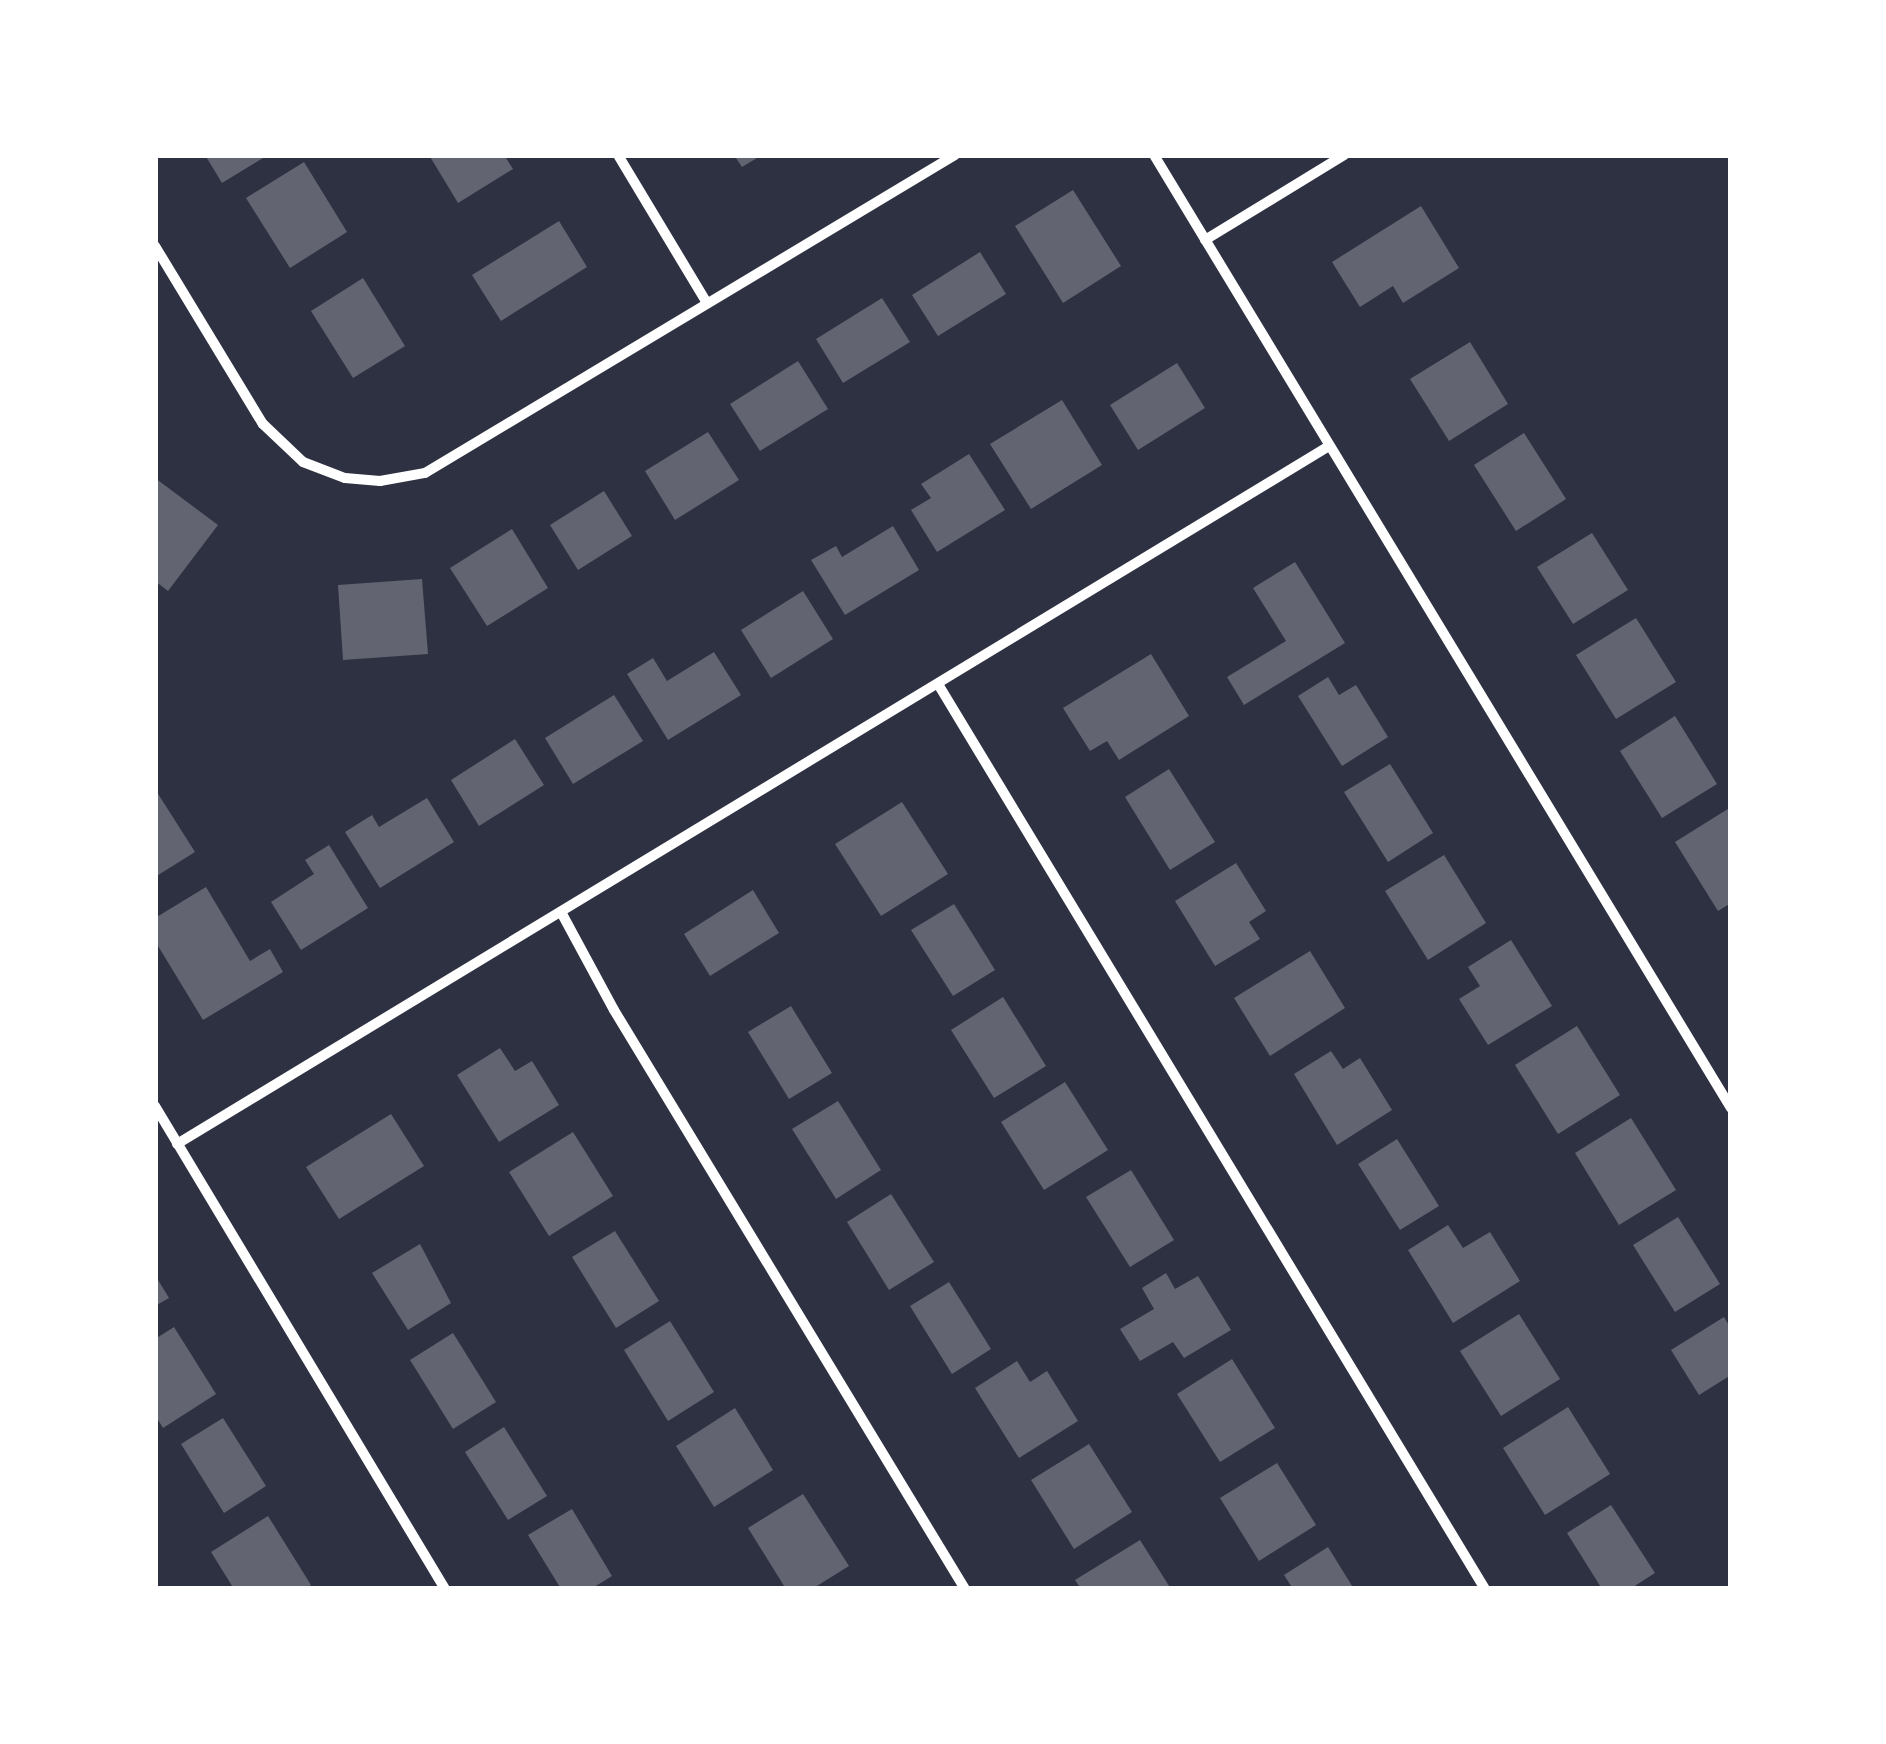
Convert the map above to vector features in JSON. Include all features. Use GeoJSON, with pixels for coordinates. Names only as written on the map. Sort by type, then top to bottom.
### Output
{"type":"FeatureCollection","features":[{"type":"Feature","properties":{"kind":"street"},"geometry":{"type":"LineString","coordinates":[[618,155],[707,303]]}},
{"type":"Feature","properties":{"kind":"street"},"geometry":{"type":"LineString","coordinates":[[155,246],[263,424],[303,462],[344,478],[380,481],[425,473],[955,155]]}},
{"type":"Feature","properties":{"kind":"street"},"geometry":{"type":"LineString","coordinates":[[1154,155],[1731,1108]]}},
{"type":"Feature","properties":{"kind":"street"},"geometry":{"type":"LineString","coordinates":[[1205,240],[1344,155]]}},
{"type":"Feature","properties":{"kind":"street"},"geometry":{"type":"LineString","coordinates":[[177,1144],[1329,446]]}},
{"type":"Feature","properties":{"kind":"street"},"geometry":{"type":"LineString","coordinates":[[938,684],[1485,1589]]}},
{"type":"Feature","properties":{"kind":"street"},"geometry":{"type":"LineString","coordinates":[[560,912],[614,1010],[964,1589]]}},
{"type":"Feature","properties":{"kind":"street"},"geometry":{"type":"LineString","coordinates":[[155,1106],[445,1589]]}},
{"type":"Feature","properties":{"kind":"building"},"geometry":{"type":"Polygon","coordinates":[[[205,155],[268,155],[222,183],[205,155]]]}},
{"type":"Feature","properties":{"kind":"building"},"geometry":{"type":"Polygon","coordinates":[[[429,155],[504,155],[513,169],[458,203],[429,155]]]}},
{"type":"Feature","properties":{"kind":"building"},"geometry":{"type":"Polygon","coordinates":[[[734,155],[762,155],[742,167],[734,155]]]}},
{"type":"Feature","properties":{"kind":"building"},"geometry":{"type":"Polygon","coordinates":[[[304,162],[347,232],[290,268],[246,198],[304,162]]]}},
{"type":"Feature","properties":{"kind":"building"},"geometry":{"type":"Polygon","coordinates":[[[1073,190],[1121,266],[1063,303],[1015,226],[1073,190]]]}},
{"type":"Feature","properties":{"kind":"building"},"geometry":{"type":"Polygon","coordinates":[[[1421,206],[1459,268],[1403,303],[1393,286],[1360,307],[1332,262],[1421,206]]]}},
{"type":"Feature","properties":{"kind":"building"},"geometry":{"type":"Polygon","coordinates":[[[559,221],[587,267],[501,321],[472,275],[559,221]]]}},
{"type":"Feature","properties":{"kind":"building"},"geometry":{"type":"Polygon","coordinates":[[[980,252],[1006,294],[938,336],[912,295],[980,252]]]}},
{"type":"Feature","properties":{"kind":"building"},"geometry":{"type":"Polygon","coordinates":[[[363,278],[405,346],[353,378],[311,311],[363,278]]]}},
{"type":"Feature","properties":{"kind":"building"},"geometry":{"type":"Polygon","coordinates":[[[882,298],[910,342],[843,383],[816,339],[882,298]]]}},
{"type":"Feature","properties":{"kind":"building"},"geometry":{"type":"Polygon","coordinates":[[[1470,342],[1508,404],[1449,441],[1410,379],[1470,342]]]}},
{"type":"Feature","properties":{"kind":"building"},"geometry":{"type":"Polygon","coordinates":[[[798,361],[828,409],[760,451],[730,404],[798,361]]]}},
{"type":"Feature","properties":{"kind":"building"},"geometry":{"type":"Polygon","coordinates":[[[1177,363],[1205,408],[1138,450],[1110,405],[1177,363]]]}},
{"type":"Feature","properties":{"kind":"building"},"geometry":{"type":"Polygon","coordinates":[[[1062,400],[1102,465],[1031,509],[990,444],[1062,400]]]}},
{"type":"Feature","properties":{"kind":"building"},"geometry":{"type":"Polygon","coordinates":[[[708,432],[739,480],[675,520],[645,471],[708,432]]]}},
{"type":"Feature","properties":{"kind":"building"},"geometry":{"type":"Polygon","coordinates":[[[1524,433],[1566,499],[1516,531],[1474,465],[1524,433]]]}},
{"type":"Feature","properties":{"kind":"building"},"geometry":{"type":"Polygon","coordinates":[[[969,454],[1005,510],[937,552],[911,510],[931,498],[921,484],[969,454]]]}},
{"type":"Feature","properties":{"kind":"building"},"geometry":{"type":"Polygon","coordinates":[[[155,478],[218,525],[168,591],[155,581],[155,478]]]}},
{"type":"Feature","properties":{"kind":"building"},"geometry":{"type":"Polygon","coordinates":[[[604,491],[632,536],[578,570],[550,525],[604,491]]]}},
{"type":"Feature","properties":{"kind":"building"},"geometry":{"type":"Polygon","coordinates":[[[893,526],[919,570],[845,615],[811,560],[836,546],[842,557],[893,526]]]}},
{"type":"Feature","properties":{"kind":"building"},"geometry":{"type":"Polygon","coordinates":[[[512,529],[548,588],[487,626],[450,568],[512,529]]]}},
{"type":"Feature","properties":{"kind":"building"},"geometry":{"type":"Polygon","coordinates":[[[1592,533],[1628,590],[1573,624],[1537,567],[1592,533]]]}},
{"type":"Feature","properties":{"kind":"building"},"geometry":{"type":"Polygon","coordinates":[[[1295,562],[1345,643],[1244,705],[1227,677],[1286,641],[1253,588],[1295,562]]]}},
{"type":"Feature","properties":{"kind":"building"},"geometry":{"type":"Polygon","coordinates":[[[422,579],[428,654],[343,660],[338,585],[422,579]]]}},
{"type":"Feature","properties":{"kind":"building"},"geometry":{"type":"Polygon","coordinates":[[[803,591],[833,639],[771,678],[741,630],[803,591]]]}},
{"type":"Feature","properties":{"kind":"building"},"geometry":{"type":"Polygon","coordinates":[[[1636,618],[1676,682],[1616,719],[1576,655],[1636,618]]]}},
{"type":"Feature","properties":{"kind":"building"},"geometry":{"type":"Polygon","coordinates":[[[714,652],[741,695],[668,740],[627,674],[653,658],[667,681],[714,652]]]}},
{"type":"Feature","properties":{"kind":"building"},"geometry":{"type":"Polygon","coordinates":[[[1151,654],[1189,716],[1119,760],[1107,741],[1090,751],[1063,708],[1151,654]]]}},
{"type":"Feature","properties":{"kind":"building"},"geometry":{"type":"Polygon","coordinates":[[[1328,677],[1339,695],[1356,685],[1388,737],[1342,766],[1298,696],[1328,677]]]}},
{"type":"Feature","properties":{"kind":"building"},"geometry":{"type":"Polygon","coordinates":[[[614,695],[643,741],[573,784],[545,738],[614,695]]]}},
{"type":"Feature","properties":{"kind":"building"},"geometry":{"type":"Polygon","coordinates":[[[1675,716],[1717,784],[1662,818],[1620,751],[1675,716]]]}},
{"type":"Feature","properties":{"kind":"building"},"geometry":{"type":"Polygon","coordinates":[[[515,739],[544,785],[479,826],[451,780],[515,739]]]}},
{"type":"Feature","properties":{"kind":"building"},"geometry":{"type":"Polygon","coordinates":[[[1390,764],[1433,833],[1388,862],[1344,792],[1390,764]]]}},
{"type":"Feature","properties":{"kind":"building"},"geometry":{"type":"Polygon","coordinates":[[[1169,769],[1215,842],[1170,870],[1125,797],[1169,769]]]}},
{"type":"Feature","properties":{"kind":"building"},"geometry":{"type":"Polygon","coordinates":[[[155,789],[195,852],[155,877],[155,789]]]}},
{"type":"Feature","properties":{"kind":"building"},"geometry":{"type":"Polygon","coordinates":[[[427,798],[454,842],[380,888],[345,832],[372,815],[379,827],[427,798]]]}},
{"type":"Feature","properties":{"kind":"building"},"geometry":{"type":"Polygon","coordinates":[[[902,802],[948,874],[881,916],[835,844],[902,802]]]}},
{"type":"Feature","properties":{"kind":"building"},"geometry":{"type":"Polygon","coordinates":[[[1731,807],[1731,903],[1718,911],[1675,842],[1731,807]]]}},
{"type":"Feature","properties":{"kind":"building"},"geometry":{"type":"Polygon","coordinates":[[[329,845],[368,908],[301,950],[271,902],[314,874],[305,860],[329,845]]]}},
{"type":"Feature","properties":{"kind":"building"},"geometry":{"type":"Polygon","coordinates":[[[1444,855],[1486,923],[1428,960],[1385,891],[1444,855]]]}},
{"type":"Feature","properties":{"kind":"building"},"geometry":{"type":"Polygon","coordinates":[[[1236,863],[1266,911],[1249,922],[1260,939],[1215,966],[1175,901],[1236,863]]]}},
{"type":"Feature","properties":{"kind":"building"},"geometry":{"type":"Polygon","coordinates":[[[206,887],[250,961],[270,949],[283,972],[203,1020],[155,941],[155,918],[206,887]]]}},
{"type":"Feature","properties":{"kind":"building"},"geometry":{"type":"Polygon","coordinates":[[[753,890],[779,933],[710,976],[684,934],[753,890]]]}},
{"type":"Feature","properties":{"kind":"building"},"geometry":{"type":"Polygon","coordinates":[[[954,904],[995,970],[953,996],[911,930],[954,904]]]}},
{"type":"Feature","properties":{"kind":"building"},"geometry":{"type":"Polygon","coordinates":[[[1511,940],[1552,1006],[1488,1045],[1459,999],[1480,986],[1468,967],[1511,940]]]}},
{"type":"Feature","properties":{"kind":"building"},"geometry":{"type":"Polygon","coordinates":[[[1310,951],[1345,1008],[1270,1056],[1234,998],[1310,951]]]}},
{"type":"Feature","properties":{"kind":"building"},"geometry":{"type":"Polygon","coordinates":[[[1003,997],[1046,1066],[994,1098],[951,1030],[1003,997]]]}},
{"type":"Feature","properties":{"kind":"building"},"geometry":{"type":"Polygon","coordinates":[[[791,1006],[832,1073],[789,1099],[748,1032],[791,1006]]]}},
{"type":"Feature","properties":{"kind":"building"},"geometry":{"type":"Polygon","coordinates":[[[1577,1026],[1620,1095],[1558,1134],[1515,1065],[1577,1026]]]}},
{"type":"Feature","properties":{"kind":"building"},"geometry":{"type":"Polygon","coordinates":[[[500,1048],[515,1071],[532,1061],[559,1105],[499,1142],[457,1075],[500,1048]]]}},
{"type":"Feature","properties":{"kind":"building"},"geometry":{"type":"Polygon","coordinates":[[[1331,1051],[1343,1069],[1360,1058],[1392,1110],[1337,1145],[1294,1074],[1331,1051]]]}},
{"type":"Feature","properties":{"kind":"building"},"geometry":{"type":"Polygon","coordinates":[[[1065,1082],[1108,1150],[1044,1190],[1001,1122],[1065,1082]]]}},
{"type":"Feature","properties":{"kind":"building"},"geometry":{"type":"Polygon","coordinates":[[[838,1101],[881,1170],[836,1199],[792,1129],[838,1101]]]}},
{"type":"Feature","properties":{"kind":"building"},"geometry":{"type":"Polygon","coordinates":[[[391,1114],[424,1166],[339,1219],[306,1167],[391,1114]]]}},
{"type":"Feature","properties":{"kind":"building"},"geometry":{"type":"Polygon","coordinates":[[[1631,1118],[1676,1190],[1619,1225],[1575,1153],[1631,1118]]]}},
{"type":"Feature","properties":{"kind":"building"},"geometry":{"type":"Polygon","coordinates":[[[573,1132],[613,1196],[549,1236],[509,1172],[573,1132]]]}},
{"type":"Feature","properties":{"kind":"building"},"geometry":{"type":"Polygon","coordinates":[[[1397,1139],[1439,1206],[1400,1230],[1358,1164],[1397,1139]]]}},
{"type":"Feature","properties":{"kind":"building"},"geometry":{"type":"Polygon","coordinates":[[[1131,1170],[1174,1240],[1130,1267],[1086,1197],[1131,1170]]]}},
{"type":"Feature","properties":{"kind":"building"},"geometry":{"type":"Polygon","coordinates":[[[891,1194],[934,1262],[889,1290],[847,1222],[891,1194]]]}},
{"type":"Feature","properties":{"kind":"building"},"geometry":{"type":"Polygon","coordinates":[[[1678,1217],[1720,1284],[1675,1312],[1633,1245],[1678,1217]]]}},
{"type":"Feature","properties":{"kind":"building"},"geometry":{"type":"Polygon","coordinates":[[[1448,1225],[1463,1248],[1490,1232],[1520,1281],[1453,1323],[1408,1250],[1448,1225]]]}},
{"type":"Feature","properties":{"kind":"building"},"geometry":{"type":"Polygon","coordinates":[[[615,1231],[659,1301],[616,1328],[572,1257],[615,1231]]]}},
{"type":"Feature","properties":{"kind":"building"},"geometry":{"type":"Polygon","coordinates":[[[420,1244],[451,1303],[408,1330],[372,1273],[420,1244]]]}},
{"type":"Feature","properties":{"kind":"building"},"geometry":{"type":"Polygon","coordinates":[[[1166,1273],[1175,1289],[1198,1276],[1231,1330],[1184,1358],[1173,1342],[1140,1361],[1120,1329],[1154,1309],[1142,1288],[1166,1273]]]}},
{"type":"Feature","properties":{"kind":"building"},"geometry":{"type":"Polygon","coordinates":[[[155,1275],[169,1298],[155,1306],[155,1275]]]}},
{"type":"Feature","properties":{"kind":"building"},"geometry":{"type":"Polygon","coordinates":[[[949,1282],[991,1349],[952,1374],[910,1306],[949,1282]]]}},
{"type":"Feature","properties":{"kind":"building"},"geometry":{"type":"Polygon","coordinates":[[[1519,1314],[1560,1379],[1501,1416],[1460,1351],[1519,1314]]]}},
{"type":"Feature","properties":{"kind":"building"},"geometry":{"type":"Polygon","coordinates":[[[1724,1317],[1731,1329],[1731,1375],[1699,1395],[1671,1350],[1724,1317]]]}},
{"type":"Feature","properties":{"kind":"building"},"geometry":{"type":"Polygon","coordinates":[[[670,1321],[714,1392],[668,1421],[624,1350],[670,1321]]]}},
{"type":"Feature","properties":{"kind":"building"},"geometry":{"type":"Polygon","coordinates":[[[174,1327],[216,1394],[163,1428],[155,1415],[155,1339],[174,1327]]]}},
{"type":"Feature","properties":{"kind":"building"},"geometry":{"type":"Polygon","coordinates":[[[453,1333],[496,1402],[453,1429],[410,1360],[453,1333]]]}},
{"type":"Feature","properties":{"kind":"building"},"geometry":{"type":"Polygon","coordinates":[[[1232,1359],[1275,1428],[1220,1462],[1177,1394],[1232,1359]]]}},
{"type":"Feature","properties":{"kind":"building"},"geometry":{"type":"Polygon","coordinates":[[[1017,1361],[1030,1382],[1047,1371],[1078,1421],[1019,1458],[975,1388],[1017,1361]]]}},
{"type":"Feature","properties":{"kind":"building"},"geometry":{"type":"Polygon","coordinates":[[[1568,1407],[1610,1474],[1545,1515],[1503,1448],[1568,1407]]]}},
{"type":"Feature","properties":{"kind":"building"},"geometry":{"type":"Polygon","coordinates":[[[735,1408],[773,1470],[714,1507],[676,1446],[735,1408]]]}},
{"type":"Feature","properties":{"kind":"building"},"geometry":{"type":"Polygon","coordinates":[[[223,1418],[266,1486],[224,1513],[181,1444],[223,1418]]]}},
{"type":"Feature","properties":{"kind":"building"},"geometry":{"type":"Polygon","coordinates":[[[504,1427],[547,1496],[508,1520],[465,1452],[504,1427]]]}},
{"type":"Feature","properties":{"kind":"building"},"geometry":{"type":"Polygon","coordinates":[[[1089,1444],[1132,1512],[1074,1549],[1031,1480],[1089,1444]]]}},
{"type":"Feature","properties":{"kind":"building"},"geometry":{"type":"Polygon","coordinates":[[[1277,1463],[1316,1525],[1259,1561],[1220,1498],[1277,1463]]]}},
{"type":"Feature","properties":{"kind":"building"},"geometry":{"type":"Polygon","coordinates":[[[803,1494],[849,1566],[812,1589],[786,1589],[748,1528],[803,1494]]]}},
{"type":"Feature","properties":{"kind":"building"},"geometry":{"type":"Polygon","coordinates":[[[1611,1505],[1655,1573],[1630,1589],[1602,1589],[1567,1533],[1611,1505]]]}},
{"type":"Feature","properties":{"kind":"building"},"geometry":{"type":"Polygon","coordinates":[[[572,1509],[612,1576],[591,1589],[561,1589],[528,1535],[572,1509]]]}},
{"type":"Feature","properties":{"kind":"building"},"geometry":{"type":"Polygon","coordinates":[[[268,1516],[311,1585],[304,1589],[234,1589],[211,1552],[268,1516]]]}},
{"type":"Feature","properties":{"kind":"building"},"geometry":{"type":"Polygon","coordinates":[[[1140,1540],[1171,1589],[1081,1589],[1075,1580],[1140,1540]]]}},
{"type":"Feature","properties":{"kind":"building"},"geometry":{"type":"Polygon","coordinates":[[[1328,1547],[1354,1589],[1293,1589],[1284,1575],[1328,1547]]]}}]}
